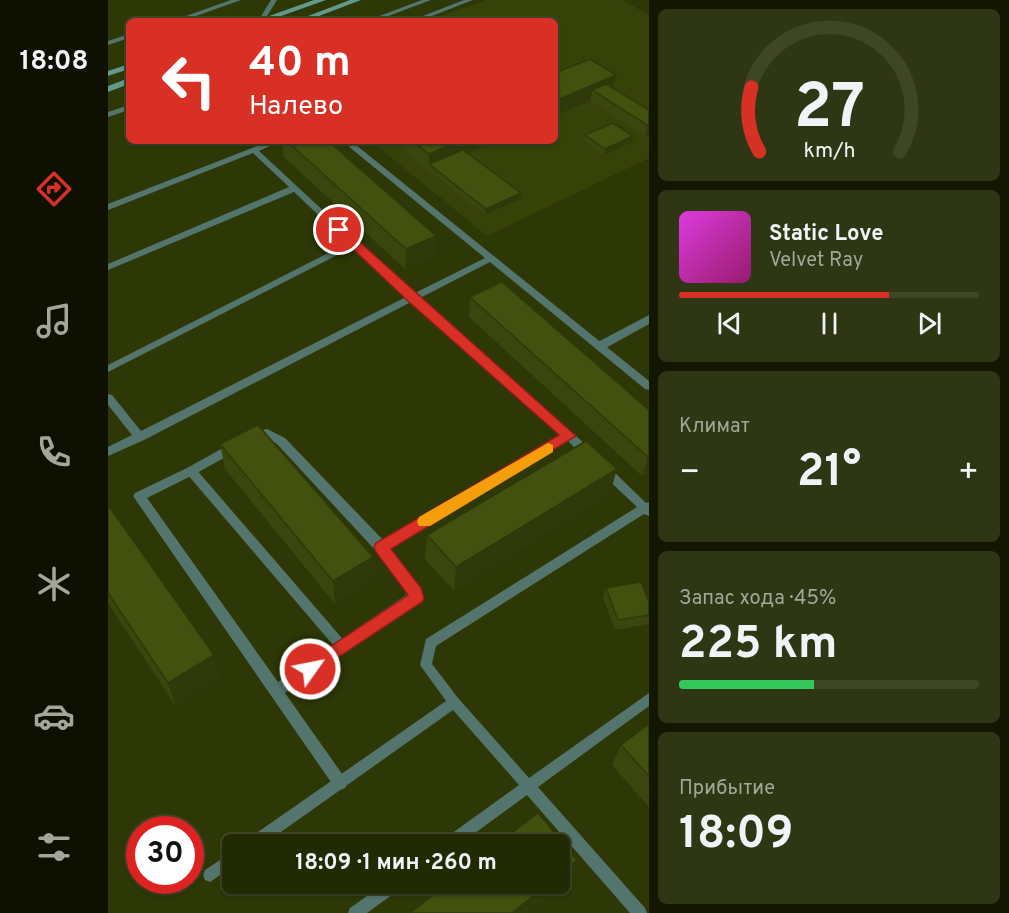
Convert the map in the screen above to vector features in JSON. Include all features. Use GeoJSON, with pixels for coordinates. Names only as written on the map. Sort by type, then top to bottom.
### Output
{"type":"FeatureCollection","features":[{"type":"Feature","properties":{"kind":"street"},"geometry":{"type":"LineString","coordinates":[[269,18],[322,0]]}},
{"type":"Feature","properties":{"kind":"street"},"geometry":{"type":"LineString","coordinates":[[307,18],[357,0]]}},
{"type":"Feature","properties":{"kind":"street"},"geometry":{"type":"LineString","coordinates":[[108,74],[126,67]]}},
{"type":"Feature","properties":{"kind":"street"},"geometry":{"type":"LineString","coordinates":[[108,89],[126,82]]}},
{"type":"Feature","properties":{"kind":"street"},"geometry":{"type":"LineString","coordinates":[[600,346],[649,319]]}},
{"type":"Feature","properties":{"kind":"street"},"geometry":{"type":"LineString","coordinates":[[276,691],[416,598],[416,592],[381,547],[273,434],[260,432],[191,471],[139,496],[340,783]]}},
{"type":"Feature","properties":{"kind":"lane"},"geometry":{"type":"LineString","coordinates":[[184,18],[238,0]]}},
{"type":"Feature","properties":{"kind":"lane"},"geometry":{"type":"LineString","coordinates":[[262,18],[274,0]]}},
{"type":"Feature","properties":{"kind":"lane"},"geometry":{"type":"LineString","coordinates":[[377,18],[428,0]]}},
{"type":"Feature","properties":{"kind":"lane"},"geometry":{"type":"LineString","coordinates":[[420,18],[470,0]]}},
{"type":"Feature","properties":{"kind":"lane"},"geometry":{"type":"LineString","coordinates":[[108,43],[126,37]]}},
{"type":"Feature","properties":{"kind":"lane"},"geometry":{"type":"LineString","coordinates":[[108,43],[126,46]]}},
{"type":"Feature","properties":{"kind":"lane"},"geometry":{"type":"LineString","coordinates":[[108,115],[126,108]]}},
{"type":"Feature","properties":{"kind":"lane"},"geometry":{"type":"LineString","coordinates":[[108,207],[270,144]]}},
{"type":"Feature","properties":{"kind":"lane"},"geometry":{"type":"LineString","coordinates":[[350,144],[649,386]]}},
{"type":"Feature","properties":{"kind":"lane"},"geometry":{"type":"LineString","coordinates":[[254,150],[412,298],[648,509],[430,643],[426,665],[454,702],[530,785],[640,913]]}},
{"type":"Feature","properties":{"kind":"lane"},"geometry":{"type":"LineString","coordinates":[[108,267],[295,188]]}},
{"type":"Feature","properties":{"kind":"lane"},"geometry":{"type":"LineString","coordinates":[[108,369],[354,243]]}},
{"type":"Feature","properties":{"kind":"lane"},"geometry":{"type":"LineString","coordinates":[[108,452],[491,258]]}},
{"type":"Feature","properties":{"kind":"lane"},"geometry":{"type":"LineString","coordinates":[[108,398],[140,437]]}},
{"type":"Feature","properties":{"kind":"lane"},"geometry":{"type":"LineString","coordinates":[[381,547],[569,436]]}},
{"type":"Feature","properties":{"kind":"lane"},"geometry":{"type":"LineString","coordinates":[[191,471],[343,648]]}},
{"type":"Feature","properties":{"kind":"lane"},"geometry":{"type":"LineString","coordinates":[[462,834],[649,699]]}},
{"type":"Feature","properties":{"kind":"lane"},"geometry":{"type":"LineString","coordinates":[[267,834],[454,702]]}},
{"type":"Feature","properties":{"kind":"lane"},"geometry":{"type":"LineString","coordinates":[[210,875],[222,866]]}},
{"type":"Feature","properties":{"kind":"lane"},"geometry":{"type":"LineString","coordinates":[[355,913],[381,894]]}},
{"type":"Feature","properties":{"kind":"shaded area"},"geometry":{"type":"Polygon","coordinates":[[[486,0],[622,0],[649,15],[649,158],[487,236],[375,144],[558,144],[558,18],[435,18],[486,0]]]}},
{"type":"Feature","properties":{"kind":"building"},"geometry":{"type":"Polygon","coordinates":[[[590,59],[616,75],[558,100],[558,72],[590,59]]]}},
{"type":"Feature","properties":{"kind":"building"},"geometry":{"type":"Polygon","coordinates":[[[606,84],[649,110],[649,124],[647,125],[592,90],[606,84]]]}},
{"type":"Feature","properties":{"kind":"building"},"geometry":{"type":"Polygon","coordinates":[[[613,123],[633,136],[605,149],[585,135],[613,123]]]}},
{"type":"Feature","properties":{"kind":"building"},"geometry":{"type":"Polygon","coordinates":[[[290,144],[331,144],[436,236],[406,249],[290,144]]]}},
{"type":"Feature","properties":{"kind":"building"},"geometry":{"type":"Polygon","coordinates":[[[417,144],[453,144],[429,154],[417,144]]]}},
{"type":"Feature","properties":{"kind":"building"},"geometry":{"type":"Polygon","coordinates":[[[463,150],[521,193],[486,209],[429,164],[463,150]]]}},
{"type":"Feature","properties":{"kind":"building"},"geometry":{"type":"Polygon","coordinates":[[[502,282],[649,410],[648,457],[470,297],[502,282]]]}},
{"type":"Feature","properties":{"kind":"building"},"geometry":{"type":"Polygon","coordinates":[[[258,425],[373,557],[333,581],[220,444],[258,425]]]}},
{"type":"Feature","properties":{"kind":"building"},"geometry":{"type":"Polygon","coordinates":[[[586,441],[617,469],[456,567],[427,535],[586,441]]]}},
{"type":"Feature","properties":{"kind":"building"},"geometry":{"type":"Polygon","coordinates":[[[108,505],[214,655],[168,683],[108,593],[108,505]]]}},
{"type":"Feature","properties":{"kind":"building"},"geometry":{"type":"Polygon","coordinates":[[[641,582],[649,602],[649,615],[618,620],[606,588],[641,582]]]}},
{"type":"Feature","properties":{"kind":"building"},"geometry":{"type":"Polygon","coordinates":[[[649,724],[649,776],[621,745],[649,724]]]}},
{"type":"Feature","properties":{"kind":"building"},"geometry":{"type":"Polygon","coordinates":[[[538,813],[555,834],[511,834],[538,813]]]}},
{"type":"Feature","properties":{"kind":"building"},"geometry":{"type":"Polygon","coordinates":[[[570,852],[577,860],[570,866],[570,852]]]}},
{"type":"Feature","properties":{"kind":"building"},"geometry":{"type":"Polygon","coordinates":[[[435,894],[536,894],[512,913],[410,913],[435,894]]]}},
{"type":"Feature","properties":{"kind":"slow traffic"},"geometry":{"type":"LineString","coordinates":[[424,522],[548,448]]}},
{"type":"Feature","properties":{"kind":"route"},"geometry":{"type":"LineString","coordinates":[[310,669],[412,603],[416,598],[416,592],[381,547],[569,436],[412,298],[339,230]]}}]}
